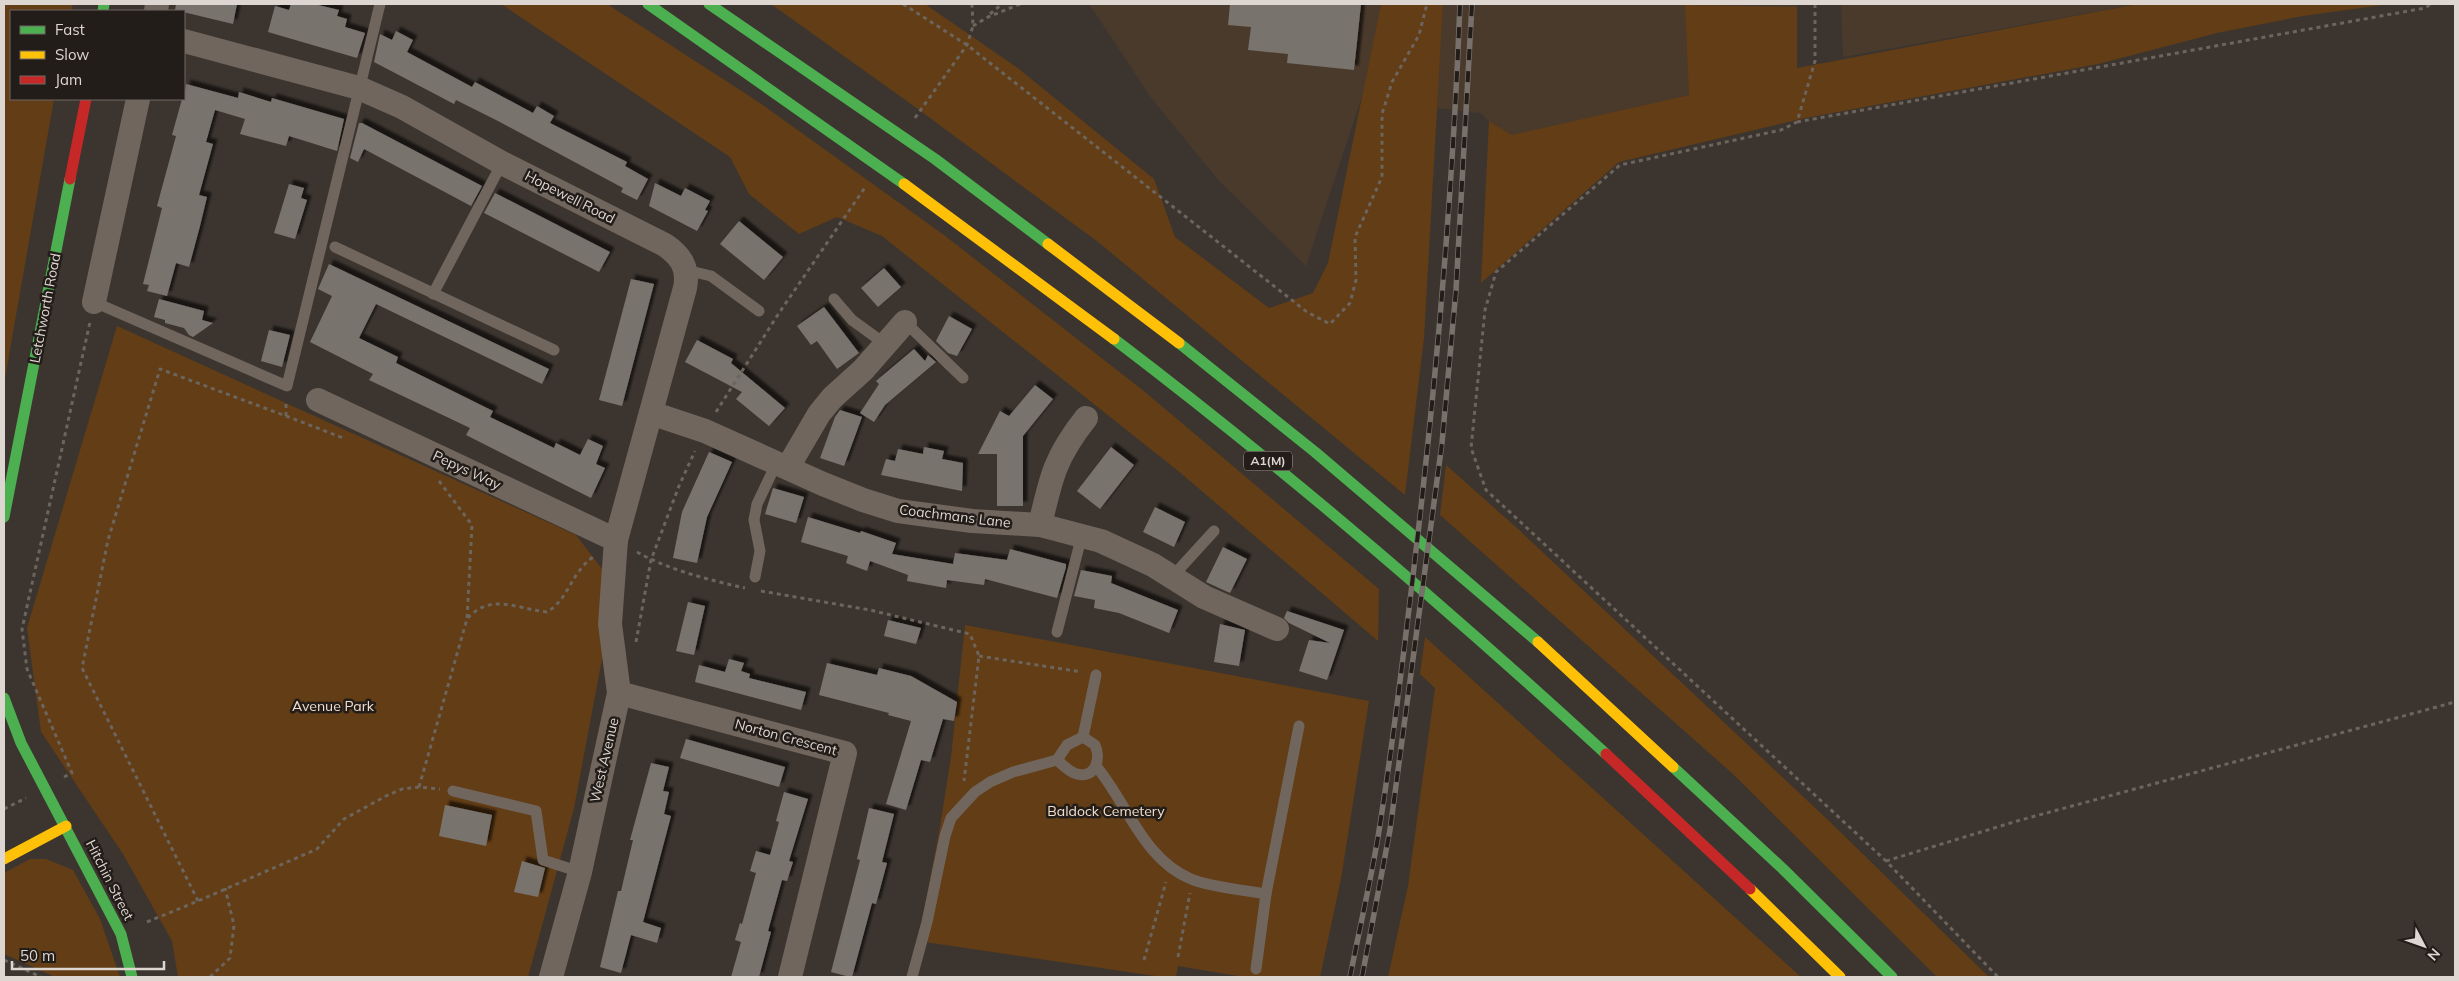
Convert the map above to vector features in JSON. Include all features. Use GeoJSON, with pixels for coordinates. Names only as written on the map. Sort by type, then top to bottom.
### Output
{"type":"FeatureCollection","features":[{"type":"Feature","properties":{"kind":"main road","name":"A1(M)"},"geometry":{"type":"LineString","coordinates":[[648,4],[912,188],[1112,338],[1294,482],[1481,642],[1567,719],[1758,895],[1840,977]]}},
{"type":"Feature","properties":{"kind":"main road","name":"A1(M)"},"geometry":{"type":"LineString","coordinates":[[710,4],[936,159],[1133,307],[1315,452],[1517,622],[1783,869],[1892,977]]}},
{"type":"Feature","properties":{"kind":"main road","name":"Letchworth Road"},"geometry":{"type":"LineString","coordinates":[[4,517],[86,100]]}},
{"type":"Feature","properties":{"kind":"main road"},"geometry":{"type":"LineString","coordinates":[[4,698],[21,744],[66,826],[4,859]]}},
{"type":"Feature","properties":{"kind":"main road","name":"Hitchin Street"},"geometry":{"type":"LineString","coordinates":[[66,826],[121,934],[132,977]]}},
{"type":"Feature","properties":{"kind":"street","name":"Hopewell Road"},"geometry":{"type":"LineString","coordinates":[[185,41],[359,88],[402,107],[502,163],[665,244],[680,257],[686,270]]}},
{"type":"Feature","properties":{"kind":"street"},"geometry":{"type":"LineString","coordinates":[[94,302],[138,100]]}},
{"type":"Feature","properties":{"kind":"street"},"geometry":{"type":"LineString","coordinates":[[616,540],[685,288],[686,270]]}},
{"type":"Feature","properties":{"kind":"street"},"geometry":{"type":"LineString","coordinates":[[782,464],[819,414],[905,322]]}},
{"type":"Feature","properties":{"kind":"street","name":"Pepys Way"},"geometry":{"type":"LineString","coordinates":[[318,400],[616,540]]}},
{"type":"Feature","properties":{"kind":"street","name":"Coachmans Lane"},"geometry":{"type":"LineString","coordinates":[[651,413],[705,431],[863,500],[898,510],[972,521],[1040,525],[1082,535],[1135,557],[1219,605],[1277,628]]}},
{"type":"Feature","properties":{"kind":"street"},"geometry":{"type":"LineString","coordinates":[[1040,525],[1050,480],[1059,457],[1067,442],[1086,418]]}},
{"type":"Feature","properties":{"kind":"street","name":"West Avenue"},"geometry":{"type":"LineString","coordinates":[[552,977],[580,872],[619,693],[610,624],[616,540]]}},
{"type":"Feature","properties":{"kind":"street","name":"Norton Crescent"},"geometry":{"type":"LineString","coordinates":[[619,693],[846,753],[790,977]]}},
{"type":"Feature","properties":{"kind":"lane"},"geometry":{"type":"LineString","coordinates":[[94,302],[287,386],[380,4]]}},
{"type":"Feature","properties":{"kind":"lane"},"geometry":{"type":"LineString","coordinates":[[433,294],[502,163]]}},
{"type":"Feature","properties":{"kind":"lane"},"geometry":{"type":"LineString","coordinates":[[335,246],[554,350]]}},
{"type":"Feature","properties":{"kind":"lane"},"geometry":{"type":"LineString","coordinates":[[686,270],[711,276],[759,311]]}},
{"type":"Feature","properties":{"kind":"lane"},"geometry":{"type":"LineString","coordinates":[[834,299],[852,320],[885,344]]}},
{"type":"Feature","properties":{"kind":"lane"},"geometry":{"type":"LineString","coordinates":[[905,322],[936,355],[963,378]]}},
{"type":"Feature","properties":{"kind":"lane"},"geometry":{"type":"LineString","coordinates":[[755,577],[760,551],[754,520],[756,504],[782,464]]}},
{"type":"Feature","properties":{"kind":"lane"},"geometry":{"type":"LineString","coordinates":[[1172,578],[1214,530]]}},
{"type":"Feature","properties":{"kind":"lane"},"geometry":{"type":"LineString","coordinates":[[1057,632],[1082,535]]}},
{"type":"Feature","properties":{"kind":"lane"},"geometry":{"type":"LineString","coordinates":[[1083,737],[1096,674]]}},
{"type":"Feature","properties":{"kind":"lane"},"geometry":{"type":"LineString","coordinates":[[1256,969],[1266,894],[1299,726]]}},
{"type":"Feature","properties":{"kind":"lane"},"geometry":{"type":"LineString","coordinates":[[912,977],[927,922],[945,836],[952,818],[960,806],[975,792],[990,782],[1020,769],[1057,760],[1067,745],[1083,737]]}},
{"type":"Feature","properties":{"kind":"lane"},"geometry":{"type":"LineString","coordinates":[[1057,760],[1078,775],[1086,774],[1096,766],[1099,758],[1095,744],[1083,737]]}},
{"type":"Feature","properties":{"kind":"lane"},"geometry":{"type":"LineString","coordinates":[[1096,766],[1156,854],[1170,867],[1192,880],[1266,894]]}},
{"type":"Feature","properties":{"kind":"lane"},"geometry":{"type":"LineString","coordinates":[[453,791],[536,811],[543,860],[580,872]]}},
{"type":"Feature","properties":{"kind":"path"},"geometry":{"type":"LineString","coordinates":[[903,4],[967,45],[1308,312],[1330,324],[1350,303],[1356,280],[1355,237],[1382,177],[1382,114],[1392,82],[1420,35],[1427,4]]}},
{"type":"Feature","properties":{"kind":"path"},"geometry":{"type":"LineString","coordinates":[[913,120],[967,45],[973,26],[972,4]]}},
{"type":"Feature","properties":{"kind":"path"},"geometry":{"type":"LineString","coordinates":[[988,17],[1002,4]]}},
{"type":"Feature","properties":{"kind":"path"},"geometry":{"type":"LineString","coordinates":[[973,26],[988,17],[1020,4]]}},
{"type":"Feature","properties":{"kind":"path"},"geometry":{"type":"LineString","coordinates":[[1797,122],[1815,61],[1815,4]]}},
{"type":"Feature","properties":{"kind":"path"},"geometry":{"type":"LineString","coordinates":[[1998,977],[1886,861],[1486,490],[1471,448],[1485,310],[1496,272],[1620,164],[1781,130],[1797,122],[2416,9],[2431,4]]}},
{"type":"Feature","properties":{"kind":"path"},"geometry":{"type":"LineString","coordinates":[[635,647],[651,560],[679,486],[705,431],[779,313],[840,223]]}},
{"type":"Feature","properties":{"kind":"path"},"geometry":{"type":"LineString","coordinates":[[72,773],[27,669],[22,629],[94,302]]}},
{"type":"Feature","properties":{"kind":"path"},"geometry":{"type":"LineString","coordinates":[[198,901],[82,668],[108,540],[160,369],[350,441]]}},
{"type":"Feature","properties":{"kind":"path"},"geometry":{"type":"LineString","coordinates":[[286,416],[287,386]]}},
{"type":"Feature","properties":{"kind":"path"},"geometry":{"type":"LineString","coordinates":[[419,787],[466,619],[472,525],[432,473]]}},
{"type":"Feature","properties":{"kind":"path"},"geometry":{"type":"LineString","coordinates":[[466,619],[483,605],[496,602],[547,612],[561,600],[581,566],[616,540]]}},
{"type":"Feature","properties":{"kind":"path"},"geometry":{"type":"LineString","coordinates":[[651,560],[724,584],[750,589]]}},
{"type":"Feature","properties":{"kind":"path"},"geometry":{"type":"LineString","coordinates":[[758,591],[870,610],[970,634],[979,656],[960,806]]}},
{"type":"Feature","properties":{"kind":"path"},"geometry":{"type":"LineString","coordinates":[[979,656],[1096,674]]}},
{"type":"Feature","properties":{"kind":"path"},"geometry":{"type":"LineString","coordinates":[[1886,861],[2017,821],[2455,702]]}},
{"type":"Feature","properties":{"kind":"path"},"geometry":{"type":"LineString","coordinates":[[147,922],[317,849],[344,818],[402,789],[419,787],[453,791]]}},
{"type":"Feature","properties":{"kind":"path"},"geometry":{"type":"LineString","coordinates":[[4,809],[22,800]]}},
{"type":"Feature","properties":{"kind":"path"},"geometry":{"type":"LineString","coordinates":[[1144,960],[1170,867]]}},
{"type":"Feature","properties":{"kind":"path"},"geometry":{"type":"LineString","coordinates":[[1178,957],[1192,880]]}},
{"type":"Feature","properties":{"kind":"path"},"geometry":{"type":"LineString","coordinates":[[210,977],[230,958],[234,926],[225,888]]}},
{"type":"Feature","properties":{"kind":"path"},"geometry":{"type":"LineString","coordinates":[[4,960],[41,977]]}},
{"type":"Feature","properties":{"kind":"shaded area"},"geometry":{"type":"Polygon","coordinates":[[[1089,4],[1381,4],[1363,93],[1306,266],[1219,181],[1152,99],[1089,4]]]}},
{"type":"Feature","properties":{"kind":"shaded area"},"geometry":{"type":"Polygon","coordinates":[[[1443,4],[1797,4],[1797,7],[1689,95],[1512,136],[1480,113],[1437,108],[1443,4]]]}},
{"type":"Feature","properties":{"kind":"shaded area"},"geometry":{"type":"Polygon","coordinates":[[[1841,4],[2138,4],[1843,57],[1841,4]]]}},
{"type":"Feature","properties":{"kind":"green space"},"geometry":{"type":"Polygon","coordinates":[[[4,4],[73,4],[71,10],[10,10],[10,100],[54,100],[4,384],[4,4]]]}},
{"type":"Feature","properties":{"kind":"green space"},"geometry":{"type":"Polygon","coordinates":[[[501,4],[607,4],[757,101],[944,235],[1145,392],[1379,589],[1378,641],[1177,470],[882,236],[837,217],[799,234],[749,194],[730,157],[501,4]]]}},
{"type":"Feature","properties":{"kind":"green space"},"geometry":{"type":"Polygon","coordinates":[[[771,4],[925,4],[1019,69],[1154,179],[1175,237],[1269,308],[1313,293],[1328,263],[1381,4],[1443,4],[1424,338],[1405,495],[1098,242],[911,104],[771,4]]]}},
{"type":"Feature","properties":{"kind":"green space"},"geometry":{"type":"Polygon","coordinates":[[[2138,4],[2390,4],[2303,16],[2217,33],[2098,64],[1805,118],[1619,162],[1481,283],[1489,121],[1512,135],[1689,95],[1685,5],[1797,7],[1797,68],[2138,4]]]}},
{"type":"Feature","properties":{"kind":"green space","name":"Avenue Park"},"geometry":{"type":"Polygon","coordinates":[[[117,326],[576,535],[603,570],[604,648],[574,808],[528,977],[178,977],[172,941],[123,854],[41,732],[27,628],[117,326]]]}},
{"type":"Feature","properties":{"kind":"green space"},"geometry":{"type":"Polygon","coordinates":[[[1446,465],[1518,529],[1827,819],[1989,977],[1937,977],[1733,774],[1440,515],[1446,465]]]}},
{"type":"Feature","properties":{"kind":"green space","name":"Baldock Cemetery"},"geometry":{"type":"Polygon","coordinates":[[[965,625],[1369,701],[1341,879],[1320,977],[1244,977],[1178,966],[1176,977],[1162,977],[918,941],[939,833],[951,757],[965,625]]]}},
{"type":"Feature","properties":{"kind":"green space"},"geometry":{"type":"Polygon","coordinates":[[[1425,637],[1801,977],[1388,977],[1408,886],[1435,688],[1420,674],[1425,637]]]}},
{"type":"Feature","properties":{"kind":"green space"},"geometry":{"type":"Polygon","coordinates":[[[30,859],[46,859],[73,870],[100,919],[120,977],[55,977],[4,954],[4,873],[30,859]]]}},
{"type":"Feature","properties":{"kind":"building"},"geometry":{"type":"Polygon","coordinates":[[[176,4],[237,4],[233,24],[185,12],[185,10],[175,10],[176,4]]]}},
{"type":"Feature","properties":{"kind":"building"},"geometry":{"type":"Polygon","coordinates":[[[291,4],[314,4],[339,10],[337,16],[347,19],[345,27],[365,33],[357,58],[268,32],[275,6],[289,10],[291,4]]]}},
{"type":"Feature","properties":{"kind":"building"},"geometry":{"type":"Polygon","coordinates":[[[1230,4],[1361,4],[1354,70],[1287,63],[1288,54],[1248,50],[1251,27],[1228,25],[1230,4]]]}},
{"type":"Feature","properties":{"kind":"building"},"geometry":{"type":"Polygon","coordinates":[[[396,31],[413,40],[407,52],[472,87],[475,82],[533,113],[537,106],[554,116],[550,123],[627,162],[625,166],[648,179],[637,200],[621,192],[623,188],[498,121],[456,100],[454,104],[374,62],[380,34],[392,40],[396,31]]]}},
{"type":"Feature","properties":{"kind":"building"},"geometry":{"type":"Polygon","coordinates":[[[186,84],[238,98],[239,92],[271,102],[272,98],[344,119],[337,151],[289,136],[286,146],[240,134],[245,119],[215,110],[206,142],[213,144],[199,195],[207,197],[200,226],[189,267],[176,263],[167,296],[147,291],[149,285],[143,284],[162,208],[157,206],[176,136],[172,135],[182,100],[185,100],[186,84]]]}},
{"type":"Feature","properties":{"kind":"building"},"geometry":{"type":"Polygon","coordinates":[[[359,123],[482,186],[471,206],[364,149],[358,162],[350,158],[359,123]]]}},
{"type":"Feature","properties":{"kind":"building"},"geometry":{"type":"Polygon","coordinates":[[[655,183],[681,196],[685,188],[710,201],[705,210],[708,211],[697,231],[649,206],[655,183]]]}},
{"type":"Feature","properties":{"kind":"building"},"geometry":{"type":"Polygon","coordinates":[[[289,184],[304,188],[301,198],[307,200],[295,239],[274,233],[289,184]]]}},
{"type":"Feature","properties":{"kind":"building"},"geometry":{"type":"Polygon","coordinates":[[[495,193],[610,252],[599,272],[484,213],[495,193]]]}},
{"type":"Feature","properties":{"kind":"building"},"geometry":{"type":"Polygon","coordinates":[[[739,221],[783,257],[764,280],[720,244],[739,221]]]}},
{"type":"Feature","properties":{"kind":"building"},"geometry":{"type":"Polygon","coordinates":[[[329,264],[549,369],[542,384],[376,304],[359,338],[398,357],[396,363],[493,411],[490,417],[554,448],[556,443],[580,455],[588,439],[603,446],[596,464],[605,468],[591,498],[466,435],[470,428],[369,380],[373,374],[310,342],[332,296],[318,289],[329,264]]]}},
{"type":"Feature","properties":{"kind":"building"},"geometry":{"type":"Polygon","coordinates":[[[884,268],[901,287],[878,307],[861,288],[884,268]]]}},
{"type":"Feature","properties":{"kind":"building"},"geometry":{"type":"Polygon","coordinates":[[[631,279],[654,284],[622,406],[599,400],[631,279]]]}},
{"type":"Feature","properties":{"kind":"building"},"geometry":{"type":"Polygon","coordinates":[[[159,299],[204,311],[202,320],[213,323],[193,337],[184,328],[165,323],[165,320],[154,317],[159,299]]]}},
{"type":"Feature","properties":{"kind":"building"},"geometry":{"type":"Polygon","coordinates":[[[824,307],[859,353],[837,369],[817,341],[811,345],[797,326],[824,307]]]}},
{"type":"Feature","properties":{"kind":"building"},"geometry":{"type":"Polygon","coordinates":[[[949,316],[972,329],[957,356],[948,353],[936,341],[949,316]]]}},
{"type":"Feature","properties":{"kind":"building"},"geometry":{"type":"Polygon","coordinates":[[[269,330],[290,335],[282,367],[261,361],[269,330]]]}},
{"type":"Feature","properties":{"kind":"building"},"geometry":{"type":"Polygon","coordinates":[[[697,340],[733,359],[731,363],[785,408],[769,426],[736,399],[742,392],[685,362],[697,340]]]}},
{"type":"Feature","properties":{"kind":"building"},"geometry":{"type":"Polygon","coordinates":[[[914,349],[925,361],[928,355],[936,362],[885,405],[874,422],[860,413],[879,384],[876,381],[914,349]]]}},
{"type":"Feature","properties":{"kind":"building"},"geometry":{"type":"Polygon","coordinates":[[[1035,385],[1053,399],[1023,436],[1023,506],[997,506],[997,454],[978,454],[1000,411],[1009,416],[1035,385]]]}},
{"type":"Feature","properties":{"kind":"building"},"geometry":{"type":"Polygon","coordinates":[[[840,410],[862,417],[844,466],[820,458],[835,417],[840,410]]]}},
{"type":"Feature","properties":{"kind":"building"},"geometry":{"type":"Polygon","coordinates":[[[924,447],[944,451],[942,459],[963,463],[962,491],[881,475],[886,459],[895,461],[898,449],[923,454],[924,447]]]}},
{"type":"Feature","properties":{"kind":"building"},"geometry":{"type":"Polygon","coordinates":[[[1111,447],[1134,465],[1100,509],[1077,491],[1111,447]]]}},
{"type":"Feature","properties":{"kind":"building"},"geometry":{"type":"Polygon","coordinates":[[[709,452],[732,462],[707,517],[697,563],[673,558],[682,512],[709,452]]]}},
{"type":"Feature","properties":{"kind":"building"},"geometry":{"type":"Polygon","coordinates":[[[773,488],[804,497],[796,523],[765,514],[773,488]]]}},
{"type":"Feature","properties":{"kind":"building"},"geometry":{"type":"Polygon","coordinates":[[[1155,507],[1185,522],[1174,547],[1143,532],[1155,507]]]}},
{"type":"Feature","properties":{"kind":"building"},"geometry":{"type":"Polygon","coordinates":[[[808,517],[860,533],[861,531],[896,543],[892,554],[953,564],[955,553],[1007,560],[1010,549],[1066,564],[1066,567],[1057,598],[985,579],[984,585],[947,580],[946,588],[907,581],[908,575],[870,561],[867,571],[846,563],[848,556],[801,542],[808,517]]]}},
{"type":"Feature","properties":{"kind":"building"},"geometry":{"type":"Polygon","coordinates":[[[1223,547],[1247,559],[1230,593],[1206,582],[1223,547]]]}},
{"type":"Feature","properties":{"kind":"building"},"geometry":{"type":"Polygon","coordinates":[[[1081,570],[1112,576],[1111,583],[1178,610],[1169,633],[1119,613],[1094,608],[1095,600],[1074,596],[1081,570]]]}},
{"type":"Feature","properties":{"kind":"building"},"geometry":{"type":"Polygon","coordinates":[[[688,602],[705,606],[694,655],[676,651],[688,602]]]}},
{"type":"Feature","properties":{"kind":"building"},"geometry":{"type":"Polygon","coordinates":[[[1287,611],[1344,630],[1327,680],[1299,671],[1309,640],[1330,643],[1289,623],[1284,618],[1287,611]]]}},
{"type":"Feature","properties":{"kind":"building"},"geometry":{"type":"Polygon","coordinates":[[[888,620],[921,628],[916,644],[884,636],[888,620]]]}},
{"type":"Feature","properties":{"kind":"building"},"geometry":{"type":"Polygon","coordinates":[[[1220,624],[1245,630],[1239,666],[1214,662],[1220,624]]]}},
{"type":"Feature","properties":{"kind":"building"},"geometry":{"type":"Polygon","coordinates":[[[729,659],[744,663],[741,671],[750,674],[749,678],[806,692],[801,710],[695,682],[699,665],[725,672],[729,659]]]}},
{"type":"Feature","properties":{"kind":"building"},"geometry":{"type":"Polygon","coordinates":[[[827,663],[877,675],[879,668],[911,676],[957,702],[954,721],[943,719],[930,762],[921,760],[906,810],[886,804],[911,721],[888,715],[889,713],[819,695],[827,663]]]}},
{"type":"Feature","properties":{"kind":"building"},"geometry":{"type":"Polygon","coordinates":[[[686,739],[785,767],[779,787],[680,758],[686,739]]]}},
{"type":"Feature","properties":{"kind":"building"},"geometry":{"type":"Polygon","coordinates":[[[651,763],[669,767],[663,791],[669,792],[664,814],[671,816],[643,922],[661,928],[657,943],[631,935],[621,973],[600,967],[618,891],[621,891],[633,840],[630,840],[651,763]]]}},
{"type":"Feature","properties":{"kind":"building"},"geometry":{"type":"Polygon","coordinates":[[[784,792],[808,799],[789,861],[793,862],[787,881],[782,880],[768,931],[771,932],[759,977],[731,977],[741,942],[735,940],[740,923],[742,924],[756,873],[750,871],[756,851],[770,855],[779,822],[776,821],[784,792]]]}},
{"type":"Feature","properties":{"kind":"building"},"geometry":{"type":"Polygon","coordinates":[[[445,805],[492,815],[486,846],[439,836],[445,805]]]}},
{"type":"Feature","properties":{"kind":"building"},"geometry":{"type":"Polygon","coordinates":[[[869,808],[894,814],[882,862],[887,863],[876,904],[872,903],[852,977],[850,977],[831,972],[860,860],[857,859],[869,808]]]}},
{"type":"Feature","properties":{"kind":"building"},"geometry":{"type":"Polygon","coordinates":[[[522,861],[545,868],[538,897],[514,892],[522,861]]]}},
{"type":"Feature","properties":{"kind":"railway"},"geometry":{"type":"LineString","coordinates":[[1350,977],[1378,837],[1393,733],[1423,490],[1448,212],[1460,4]]}},
{"type":"Feature","properties":{"kind":"railway"},"geometry":{"type":"LineString","coordinates":[[1362,977],[1390,830],[1442,443],[1456,290],[1472,4]]}},
{"type":"Feature","properties":{"kind":"traffic: fast"},"geometry":{"type":"LineString","coordinates":[[103,10],[104,4]]}},
{"type":"Feature","properties":{"kind":"traffic: fast"},"geometry":{"type":"LineString","coordinates":[[648,4],[904,184]]}},
{"type":"Feature","properties":{"kind":"traffic: fast"},"geometry":{"type":"LineString","coordinates":[[709,4],[935,159],[1048,244]]}},
{"type":"Feature","properties":{"kind":"traffic: fast"},"geometry":{"type":"LineString","coordinates":[[4,517],[70,179]]}},
{"type":"Feature","properties":{"kind":"traffic: fast"},"geometry":{"type":"LineString","coordinates":[[1114,339],[1241,438],[1365,541],[1487,646],[1606,754]]}},
{"type":"Feature","properties":{"kind":"traffic: fast"},"geometry":{"type":"LineString","coordinates":[[1179,343],[1315,452],[1538,642]]}},
{"type":"Feature","properties":{"kind":"traffic: fast"},"geometry":{"type":"LineString","coordinates":[[4,698],[21,743],[121,934],[132,977]]}},
{"type":"Feature","properties":{"kind":"traffic: fast"},"geometry":{"type":"LineString","coordinates":[[1673,767],[1783,869],[1892,977]]}},
{"type":"Feature","properties":{"kind":"traffic: slow"},"geometry":{"type":"LineString","coordinates":[[904,184],[1114,339]]}},
{"type":"Feature","properties":{"kind":"traffic: slow"},"geometry":{"type":"LineString","coordinates":[[1048,244],[1179,343]]}},
{"type":"Feature","properties":{"kind":"traffic: slow"},"geometry":{"type":"LineString","coordinates":[[1538,642],[1673,767]]}},
{"type":"Feature","properties":{"kind":"traffic: slow"},"geometry":{"type":"LineString","coordinates":[[4,859],[66,826]]}},
{"type":"Feature","properties":{"kind":"traffic: slow"},"geometry":{"type":"LineString","coordinates":[[1750,889],[1840,977]]}},
{"type":"Feature","properties":{"kind":"traffic: jam"},"geometry":{"type":"LineString","coordinates":[[70,179],[86,100]]}},
{"type":"Feature","properties":{"kind":"traffic: jam"},"geometry":{"type":"LineString","coordinates":[[1606,754],[1750,889]]}}]}
